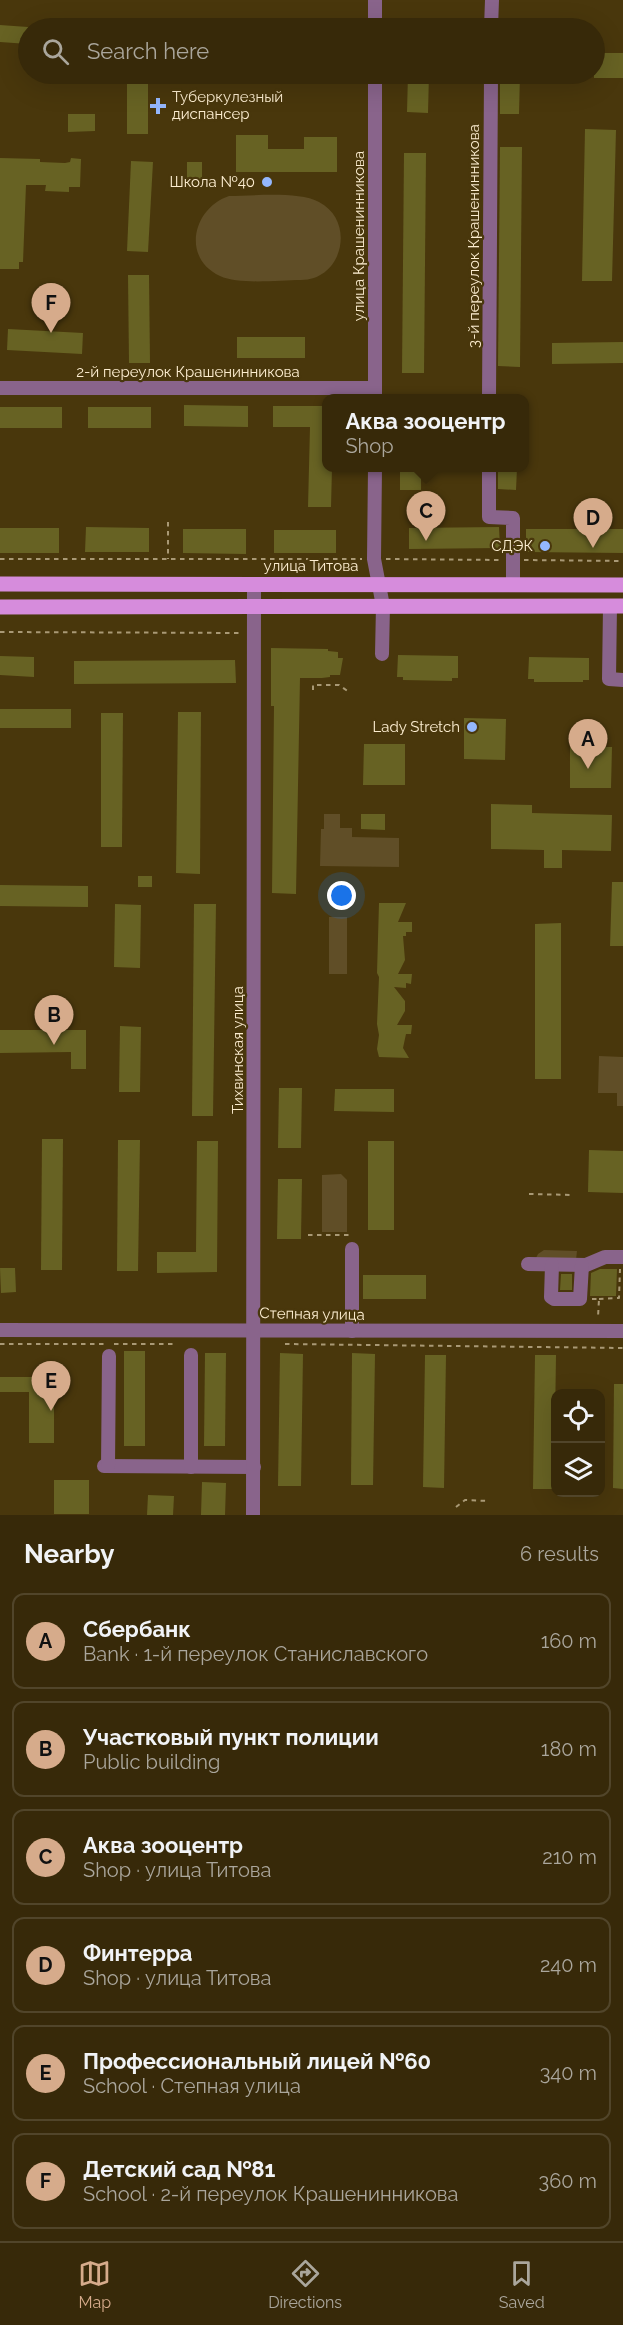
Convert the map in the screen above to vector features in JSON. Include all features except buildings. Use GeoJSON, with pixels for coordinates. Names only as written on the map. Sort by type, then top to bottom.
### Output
{"type":"FeatureCollection","features":[{"type":"Feature","properties":{"kind":"main road","name":"улица Титова"},"geometry":{"type":"LineString","coordinates":[[0,584],[623,585]]}},
{"type":"Feature","properties":{"kind":"main road"},"geometry":{"type":"LineString","coordinates":[[0,607],[616,606]]}},
{"type":"Feature","properties":{"kind":"street"},"geometry":{"type":"LineString","coordinates":[[375,0],[375,18]]}},
{"type":"Feature","properties":{"kind":"street"},"geometry":{"type":"LineString","coordinates":[[492,0],[492,18]]}},
{"type":"Feature","properties":{"kind":"street","name":"улица Крашенинникова"},"geometry":{"type":"LineString","coordinates":[[375,84],[375,393]]}},
{"type":"Feature","properties":{"kind":"street","name":"3-й переулок Крашенинникова"},"geometry":{"type":"LineString","coordinates":[[489,394],[491,84]]}},
{"type":"Feature","properties":{"kind":"street","name":"2-й переулок Крашенинникова"},"geometry":{"type":"LineString","coordinates":[[0,388],[375,393]]}},
{"type":"Feature","properties":{"kind":"street"},"geometry":{"type":"LineString","coordinates":[[375,472],[374,559],[383,606],[382,654]]}},
{"type":"Feature","properties":{"kind":"street"},"geometry":{"type":"LineString","coordinates":[[489,472],[489,517],[513,518],[513,584]]}},
{"type":"Feature","properties":{"kind":"street","name":"Тихвинская улица"},"geometry":{"type":"LineString","coordinates":[[253,1515],[254,584]]}},
{"type":"Feature","properties":{"kind":"street"},"geometry":{"type":"LineString","coordinates":[[616,606],[609,679],[623,680]]}},
{"type":"Feature","properties":{"kind":"street"},"geometry":{"type":"LineString","coordinates":[[352,1249],[352,1331]]}},
{"type":"Feature","properties":{"kind":"street"},"geometry":{"type":"LineString","coordinates":[[528,1264],[582,1265],[606,1257],[622,1257]]}},
{"type":"Feature","properties":{"kind":"street"},"geometry":{"type":"LineString","coordinates":[[552,1265],[552,1299],[580,1299],[582,1265]]}},
{"type":"Feature","properties":{"kind":"street","name":"Степная улица"},"geometry":{"type":"LineString","coordinates":[[0,1330],[623,1331]]}},
{"type":"Feature","properties":{"kind":"street"},"geometry":{"type":"LineString","coordinates":[[191,1355],[191,1467]]}},
{"type":"Feature","properties":{"kind":"street"},"geometry":{"type":"LineString","coordinates":[[109,1356],[106,1466],[254,1467]]}},
{"type":"Feature","properties":{"kind":"path"},"geometry":{"type":"LineString","coordinates":[[168,522],[168,560]]}},
{"type":"Feature","properties":{"kind":"path"},"geometry":{"type":"LineString","coordinates":[[0,559],[623,561]]}},
{"type":"Feature","properties":{"kind":"path"},"geometry":{"type":"LineString","coordinates":[[0,632],[245,633]]}},
{"type":"Feature","properties":{"kind":"path"},"geometry":{"type":"LineString","coordinates":[[313,690],[313,685],[339,685],[349,692]]}},
{"type":"Feature","properties":{"kind":"path"},"geometry":{"type":"LineString","coordinates":[[529,1194],[573,1195]]}},
{"type":"Feature","properties":{"kind":"path"},"geometry":{"type":"LineString","coordinates":[[308,1235],[352,1235]]}},
{"type":"Feature","properties":{"kind":"path"},"geometry":{"type":"LineString","coordinates":[[580,1299],[619,1298],[622,1257]]}},
{"type":"Feature","properties":{"kind":"path"},"geometry":{"type":"LineString","coordinates":[[598,1299],[598,1318]]}},
{"type":"Feature","properties":{"kind":"path"},"geometry":{"type":"LineString","coordinates":[[0,1344],[175,1344]]}},
{"type":"Feature","properties":{"kind":"path"},"geometry":{"type":"LineString","coordinates":[[284,1344],[623,1348]]}},
{"type":"Feature","properties":{"kind":"path"},"geometry":{"type":"LineString","coordinates":[[456,1507],[465,1500],[488,1501]]}},
{"type":"Feature","properties":{"kind":"shaded area"},"geometry":{"type":"Polygon","coordinates":[[[288,195],[319,202],[331,211],[338,222],[341,235],[340,248],[335,260],[327,270],[315,277],[301,280],[248,281],[220,276],[208,268],[200,258],[196,246],[196,234],[207,211],[217,202],[229,196],[288,195]]]}},
{"type":"Feature","properties":{"kind":"shaded area"},"geometry":{"type":"Polygon","coordinates":[[[324,814],[340,814],[340,828],[352,828],[352,837],[399,838],[399,867],[320,866],[321,829],[324,829],[324,814]]]}},
{"type":"Feature","properties":{"kind":"shaded area"},"geometry":{"type":"Polygon","coordinates":[[[329,917],[347,917],[347,974],[329,974],[329,917]]]}},
{"type":"Feature","properties":{"kind":"shaded area"},"geometry":{"type":"Polygon","coordinates":[[[599,1056],[623,1057],[623,1106],[617,1106],[617,1093],[598,1093],[599,1056]]]}},
{"type":"Feature","properties":{"kind":"shaded area"},"geometry":{"type":"Polygon","coordinates":[[[341,1174],[347,1180],[347,1232],[322,1232],[322,1175],[341,1174]]]}},
{"type":"Feature","properties":{"kind":"shaded area"},"geometry":{"type":"Polygon","coordinates":[[[544,1250],[577,1251],[576,1260],[535,1260],[544,1250]]]}},
{"type":"Feature","properties":{"kind":"place","name":"Туберкулезный диспансер"},"geometry":{"type":"Point","coordinates":[158,106]}},
{"type":"Feature","properties":{"kind":"place","name":"Школа №40"},"geometry":{"type":"Point","coordinates":[267,182]}},
{"type":"Feature","properties":{"kind":"place","name":"Детский сад №81"},"geometry":{"type":"Point","coordinates":[51,333]}},
{"type":"Feature","properties":{"kind":"place","name":"Аква зооцентр"},"geometry":{"type":"Point","coordinates":[426,541]}},
{"type":"Feature","properties":{"kind":"place","name":"СДЭК"},"geometry":{"type":"Point","coordinates":[545,546]}},
{"type":"Feature","properties":{"kind":"place","name":"Финтерра"},"geometry":{"type":"Point","coordinates":[593,548]}},
{"type":"Feature","properties":{"kind":"place","name":"Lady Stretch"},"geometry":{"type":"Point","coordinates":[472,727]}},
{"type":"Feature","properties":{"kind":"place","name":"Сбербанк"},"geometry":{"type":"Point","coordinates":[588,769]}},
{"type":"Feature","properties":{"kind":"place","name":"Участковый пункт полиции"},"geometry":{"type":"Point","coordinates":[54,1045]}},
{"type":"Feature","properties":{"kind":"place","name":"Профессиональный лицей №60"},"geometry":{"type":"Point","coordinates":[51,1411]}}]}
